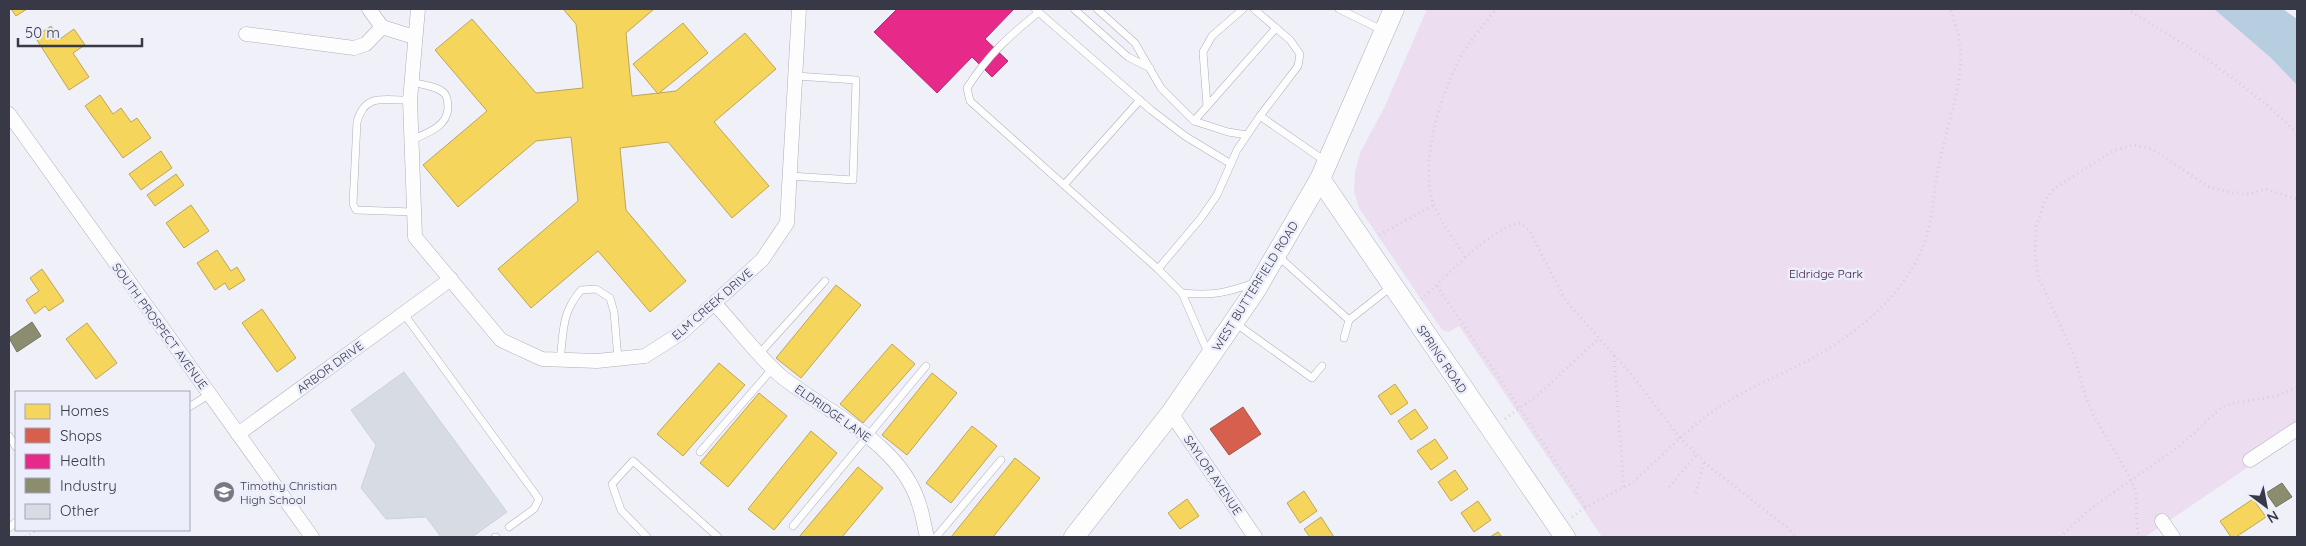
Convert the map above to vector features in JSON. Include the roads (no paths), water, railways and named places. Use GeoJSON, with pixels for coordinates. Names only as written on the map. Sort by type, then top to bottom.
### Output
{"type":"FeatureCollection","features":[{"type":"Feature","properties":{"kind":"main road","name":"WEST BUTTERFIELD ROAD"},"geometry":{"type":"LineString","coordinates":[[1074,537],[1171,413],[1261,280],[1324,171],[1394,9]]}},
{"type":"Feature","properties":{"kind":"main road","name":"SPRING ROAD"},"geometry":{"type":"LineString","coordinates":[[1324,171],[1364,244],[1565,537]]}},
{"type":"Feature","properties":{"kind":"street"},"geometry":{"type":"LineString","coordinates":[[369,9],[382,28],[414,37]]}},
{"type":"Feature","properties":{"kind":"street","name":"ELM CREEK DRIVE"},"geometry":{"type":"LineString","coordinates":[[418,9],[414,37],[410,100],[415,237],[501,340],[542,359],[597,361],[645,356],[681,333],[762,260],[787,223],[799,9]]}},
{"type":"Feature","properties":{"kind":"street"},"geometry":{"type":"LineString","coordinates":[[246,34],[354,48],[366,44],[382,28]]}},
{"type":"Feature","properties":{"kind":"street","name":"SOUTH PROSPECT AVENUE"},"geometry":{"type":"LineString","coordinates":[[9,114],[312,537]]}},
{"type":"Feature","properties":{"kind":"street","name":"ARBOR DRIVE"},"geometry":{"type":"LineString","coordinates":[[238,434],[451,279]]}},
{"type":"Feature","properties":{"kind":"street","name":"ELDRIDGE LANE"},"geometry":{"type":"LineString","coordinates":[[715,304],[773,367],[804,393],[869,438],[889,455],[906,477],[919,503],[927,537]]}},
{"type":"Feature","properties":{"kind":"street","name":"SAYLOR AVENUE"},"geometry":{"type":"LineString","coordinates":[[1171,413],[1255,537]]}},
{"type":"Feature","properties":{"kind":"street"},"geometry":{"type":"LineString","coordinates":[[2250,460],[2297,429]]}},
{"type":"Feature","properties":{"kind":"street"},"geometry":{"type":"LineString","coordinates":[[2162,521],[2173,537]]}},
{"type":"Feature","properties":{"kind":"lane"},"geometry":{"type":"LineString","coordinates":[[1074,9],[1128,57],[1150,68]]}},
{"type":"Feature","properties":{"kind":"lane"},"geometry":{"type":"LineString","coordinates":[[1098,9],[1135,43],[1162,88],[1194,122],[1228,132],[1247,135]]}},
{"type":"Feature","properties":{"kind":"lane"},"geometry":{"type":"LineString","coordinates":[[1207,106],[1204,52],[1212,36],[1243,9]]}},
{"type":"Feature","properties":{"kind":"lane"},"geometry":{"type":"LineString","coordinates":[[1158,269],[1202,218],[1247,135],[1298,66],[1300,54],[1290,40],[1254,9]]}},
{"type":"Feature","properties":{"kind":"lane"},"geometry":{"type":"LineString","coordinates":[[1339,9],[1384,32]]}},
{"type":"Feature","properties":{"kind":"lane"},"geometry":{"type":"LineString","coordinates":[[1210,358],[1182,293],[1158,269],[970,101],[967,88],[979,68],[1001,43],[1037,11],[1140,100],[1185,136],[1231,164]]}},
{"type":"Feature","properties":{"kind":"lane"},"geometry":{"type":"LineString","coordinates":[[1194,122],[1276,28]]}},
{"type":"Feature","properties":{"kind":"lane"},"geometry":{"type":"LineString","coordinates":[[790,176],[853,180],[856,80],[796,76]]}},
{"type":"Feature","properties":{"kind":"lane"},"geometry":{"type":"LineString","coordinates":[[411,140],[442,124],[447,115],[448,102],[445,94],[434,88],[412,82]]}},
{"type":"Feature","properties":{"kind":"lane"},"geometry":{"type":"LineString","coordinates":[[410,100],[371,100],[361,109],[357,122],[353,204],[356,210],[413,212]]}},
{"type":"Feature","properties":{"kind":"lane"},"geometry":{"type":"LineString","coordinates":[[1064,185],[1140,100]]}},
{"type":"Feature","properties":{"kind":"lane"},"geometry":{"type":"LineString","coordinates":[[1260,116],[1324,171]]}},
{"type":"Feature","properties":{"kind":"lane"},"geometry":{"type":"LineString","coordinates":[[1276,254],[1349,320]]}},
{"type":"Feature","properties":{"kind":"lane"},"geometry":{"type":"LineString","coordinates":[[1182,293],[1208,296],[1261,280]]}},
{"type":"Feature","properties":{"kind":"lane"},"geometry":{"type":"LineString","coordinates":[[760,354],[825,281]]}},
{"type":"Feature","properties":{"kind":"lane"},"geometry":{"type":"LineString","coordinates":[[1344,338],[1349,320],[1392,285]]}},
{"type":"Feature","properties":{"kind":"lane"},"geometry":{"type":"LineString","coordinates":[[560,360],[564,318],[572,301],[581,290],[596,289],[610,298],[614,312],[618,359]]}},
{"type":"Feature","properties":{"kind":"lane"},"geometry":{"type":"LineString","coordinates":[[404,314],[539,499],[534,509],[509,528]]}},
{"type":"Feature","properties":{"kind":"lane"},"geometry":{"type":"LineString","coordinates":[[1234,322],[1312,378],[1322,366]]}},
{"type":"Feature","properties":{"kind":"lane"},"geometry":{"type":"LineString","coordinates":[[793,526],[869,438],[926,366]]}},
{"type":"Feature","properties":{"kind":"lane"},"geometry":{"type":"LineString","coordinates":[[700,452],[773,367]]}},
{"type":"Feature","properties":{"kind":"lane"},"geometry":{"type":"LineString","coordinates":[[190,406],[210,394]]}},
{"type":"Feature","properties":{"kind":"lane"},"geometry":{"type":"LineString","coordinates":[[936,537],[1002,460]]}},
{"type":"Feature","properties":{"kind":"lane"},"geometry":{"type":"LineString","coordinates":[[647,537],[621,510],[612,484],[633,461],[718,537]]}},
{"type":"Feature","properties":{"kind":"water"},"geometry":{"type":"Polygon","coordinates":[[[2214,9],[2283,9],[2297,19],[2297,85],[2271,58],[2214,9]]]}},
{"type":"Feature","properties":{"kind":"place","name":"Timothy Christian High School"},"geometry":{"type":"Point","coordinates":[224,492]}},
{"type":"Feature","properties":{"kind":"park label","name":"Eldridge Park"},"geometry":{"type":"Point","coordinates":[1826,273]}}]}
